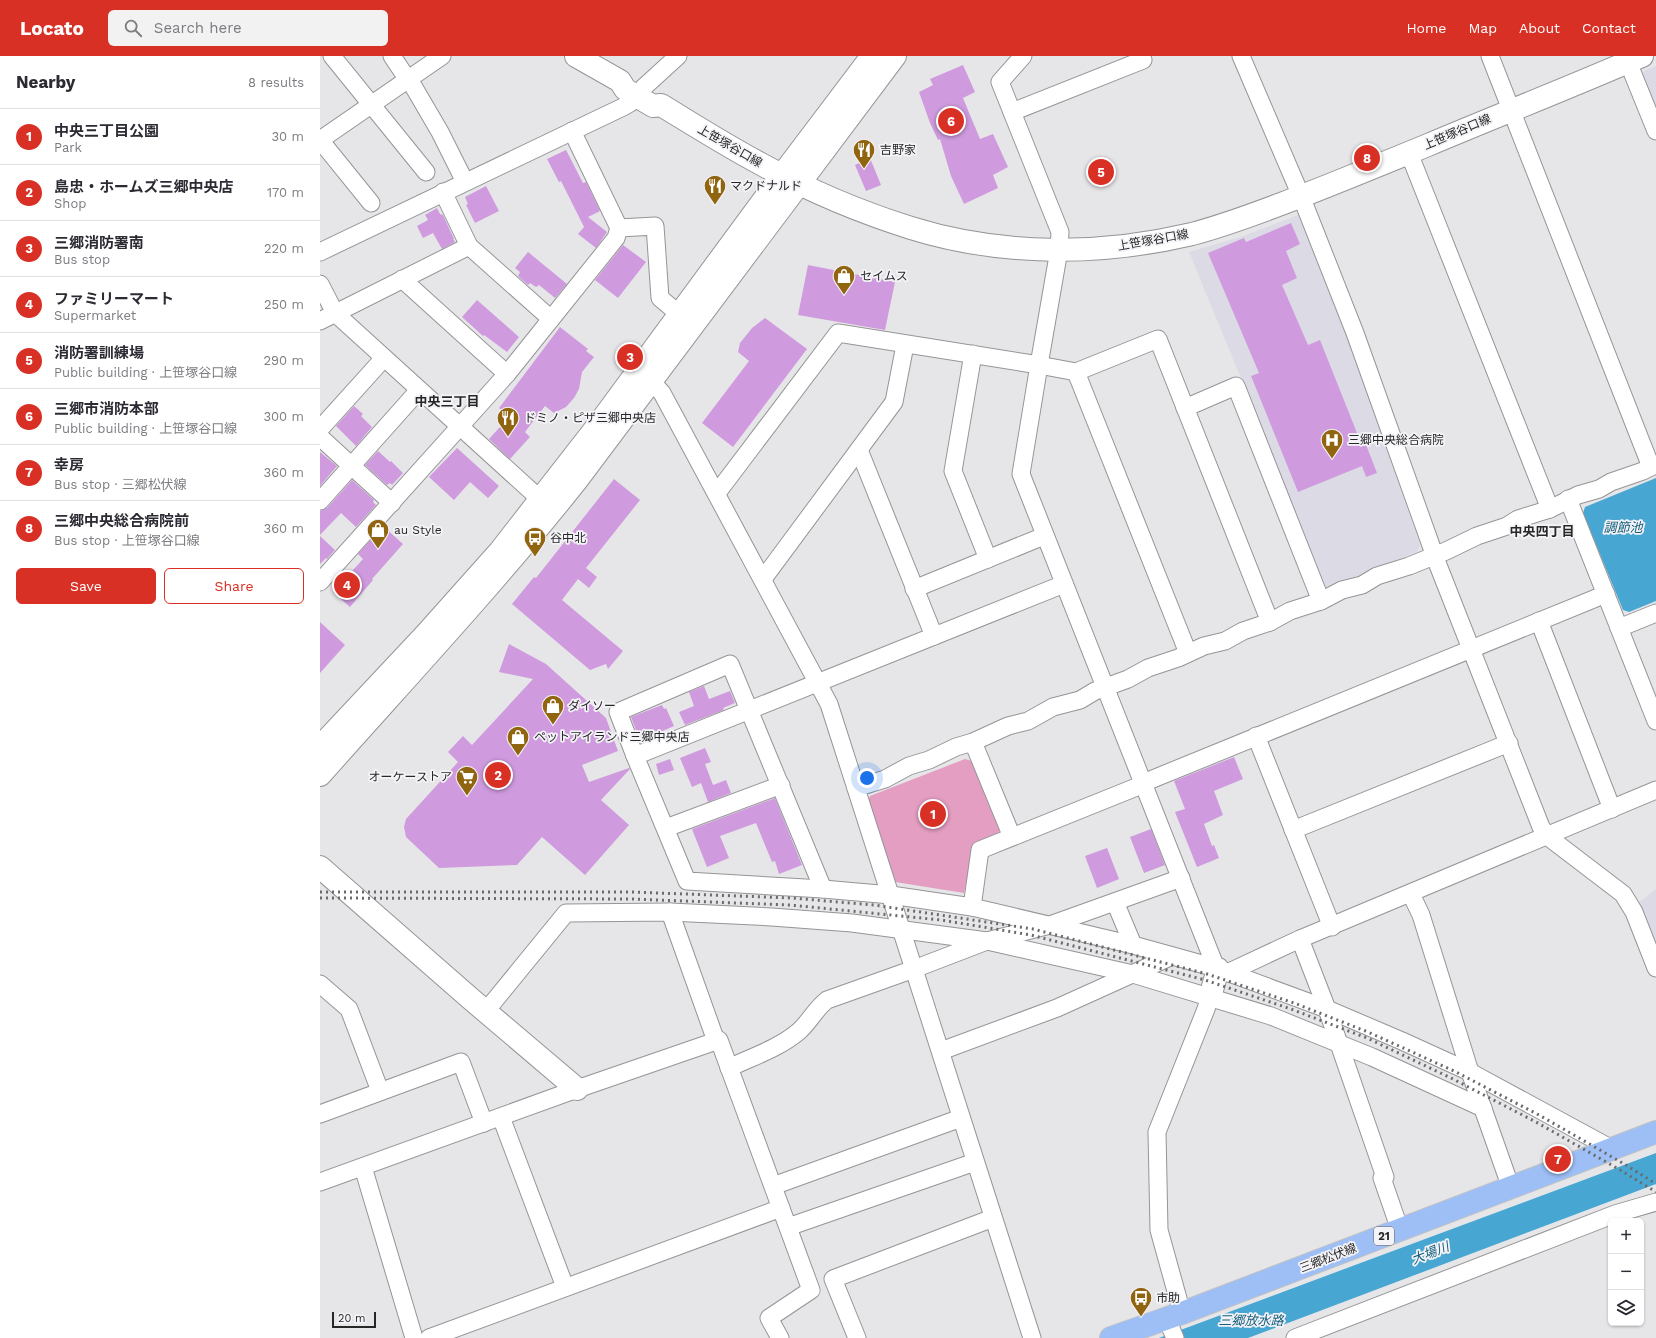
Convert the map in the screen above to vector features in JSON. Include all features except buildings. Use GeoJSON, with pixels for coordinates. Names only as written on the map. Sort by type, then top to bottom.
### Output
{"type":"FeatureCollection","features":[{"type":"Feature","properties":{"kind":"main road","name":"三郷松伏線"},"geometry":{"type":"LineString","coordinates":[[1111,1338],[1174,1325],[1400,1230],[1656,1132]]}},
{"type":"Feature","properties":{"kind":"street"},"geometry":{"type":"LineString","coordinates":[[332,56],[426,172]]}},
{"type":"Feature","properties":{"kind":"street"},"geometry":{"type":"LineString","coordinates":[[392,56],[440,132],[462,176]]}},
{"type":"Feature","properties":{"kind":"street"},"geometry":{"type":"LineString","coordinates":[[371,203],[320,140],[442,56]]}},
{"type":"Feature","properties":{"kind":"street","name":"上笹塚谷口線"},"geometry":{"type":"LineString","coordinates":[[576,56],[620,81],[631,81],[639,92],[658,97],[661,106],[763,166],[870,214],[926,232],[980,243],[1059,250],[1115,247],[1192,234],[1239,220],[1409,153],[1635,59]]}},
{"type":"Feature","properties":{"kind":"street"},"geometry":{"type":"LineString","coordinates":[[320,252],[443,192],[462,176],[572,131],[623,107],[630,103],[639,92],[677,56]]}},
{"type":"Feature","properties":{"kind":"street"},"geometry":{"type":"LineString","coordinates":[[320,774],[443,639],[528,541],[577,480],[651,380],[791,179],[872,56]]}},
{"type":"Feature","properties":{"kind":"street"},"geometry":{"type":"LineString","coordinates":[[320,747],[426,634],[500,551],[595,430],[679,314],[895,56]]}},
{"type":"Feature","properties":{"kind":"street"},"geometry":{"type":"LineString","coordinates":[[1024,56],[1000,82],[1060,232],[1059,250],[1021,474],[1044,536],[1106,687],[1181,878],[1221,970],[1157,1132],[1159,1230],[1174,1325]]}},
{"type":"Feature","properties":{"kind":"street"},"geometry":{"type":"LineString","coordinates":[[1241,56],[1301,196],[1355,333],[1434,556],[1541,827],[1547,836],[1623,894],[1634,912],[1656,968]]}},
{"type":"Feature","properties":{"kind":"street"},"geometry":{"type":"LineString","coordinates":[[856,788],[885,779],[909,766],[929,760],[956,747],[974,742],[1008,726],[1028,721],[1053,707],[1080,700],[1106,687],[1128,679],[1148,668],[1178,658],[1204,646],[1225,640],[1252,627],[1270,622],[1290,611],[1320,601],[1342,590],[1362,585],[1384,573],[1409,566],[1477,536],[1507,526],[1527,516],[1550,509],[1578,495],[1599,489],[1622,477],[1654,466],[1490,56]]}},
{"type":"Feature","properties":{"kind":"street"},"geometry":{"type":"LineString","coordinates":[[1012,112],[1148,57]]}},
{"type":"Feature","properties":{"kind":"street"},"geometry":{"type":"LineString","coordinates":[[1635,59],[1656,131]]}},
{"type":"Feature","properties":{"kind":"street"},"geometry":{"type":"LineString","coordinates":[[321,578],[462,427],[507,374],[616,238],[619,228],[572,131]]}},
{"type":"Feature","properties":{"kind":"street"},"geometry":{"type":"LineString","coordinates":[[1409,153],[1550,509]]}},
{"type":"Feature","properties":{"kind":"street"},"geometry":{"type":"LineString","coordinates":[[443,192],[469,246],[551,319]]}},
{"type":"Feature","properties":{"kind":"street"},"geometry":{"type":"LineString","coordinates":[[619,228],[655,226],[660,298],[679,314]]}},
{"type":"Feature","properties":{"kind":"street"},"geometry":{"type":"LineString","coordinates":[[320,321],[469,246]]}},
{"type":"Feature","properties":{"kind":"street"},"geometry":{"type":"LineString","coordinates":[[402,279],[507,374]]}},
{"type":"Feature","properties":{"kind":"street"},"geometry":{"type":"LineString","coordinates":[[320,284],[335,313],[541,500]]}},
{"type":"Feature","properties":{"kind":"street"},"geometry":{"type":"LineString","coordinates":[[717,493],[838,333],[1076,372],[1158,339],[1270,622]]}},
{"type":"Feature","properties":{"kind":"street"},"geometry":{"type":"LineString","coordinates":[[763,579],[894,402],[905,345]]}},
{"type":"Feature","properties":{"kind":"street"},"geometry":{"type":"LineString","coordinates":[[973,354],[953,471],[988,558]]}},
{"type":"Feature","properties":{"kind":"street"},"geometry":{"type":"LineString","coordinates":[[320,429],[384,358]]}},
{"type":"Feature","properties":{"kind":"street"},"geometry":{"type":"LineString","coordinates":[[1076,372],[1188,653]]}},
{"type":"Feature","properties":{"kind":"street"},"geometry":{"type":"LineString","coordinates":[[651,380],[662,393],[717,493],[819,682],[829,704],[1032,1338]]}},
{"type":"Feature","properties":{"kind":"street"},"geometry":{"type":"LineString","coordinates":[[1185,408],[1236,386],[1320,601]]}},
{"type":"Feature","properties":{"kind":"street"},"geometry":{"type":"LineString","coordinates":[[320,501],[419,390]]}},
{"type":"Feature","properties":{"kind":"street"},"geometry":{"type":"LineString","coordinates":[[320,438],[392,503]]}},
{"type":"Feature","properties":{"kind":"street"},"geometry":{"type":"LineString","coordinates":[[859,450],[934,636]]}},
{"type":"Feature","properties":{"kind":"street"},"geometry":{"type":"LineString","coordinates":[[1568,500],[1656,721]]}},
{"type":"Feature","properties":{"kind":"street"},"geometry":{"type":"LineString","coordinates":[[914,589],[1044,536]]}},
{"type":"Feature","properties":{"kind":"street"},"geometry":{"type":"LineString","coordinates":[[636,756],[1064,584]]}},
{"type":"Feature","properties":{"kind":"street"},"geometry":{"type":"LineString","coordinates":[[972,907],[980,850],[1606,594]]}},
{"type":"Feature","properties":{"kind":"street"},"geometry":{"type":"LineString","coordinates":[[1619,628],[1656,612]]}},
{"type":"Feature","properties":{"kind":"street"},"geometry":{"type":"LineString","coordinates":[[1539,621],[1612,809]]}},
{"type":"Feature","properties":{"kind":"street"},"geometry":{"type":"LineString","coordinates":[[822,889],[781,785],[730,664],[618,712],[687,881],[822,889],[891,895],[972,907],[1133,945],[1221,970],[1327,1009],[1470,1072],[1612,1149]]}},
{"type":"Feature","properties":{"kind":"street"},"geometry":{"type":"LineString","coordinates":[[1256,736],[1332,926]]}},
{"type":"Feature","properties":{"kind":"street"},"geometry":{"type":"LineString","coordinates":[[974,742],[1012,837]]}},
{"type":"Feature","properties":{"kind":"street"},"geometry":{"type":"LineString","coordinates":[[1293,830],[1508,743]]}},
{"type":"Feature","properties":{"kind":"street"},"geometry":{"type":"LineString","coordinates":[[666,828],[781,785]]}},
{"type":"Feature","properties":{"kind":"street"},"geometry":{"type":"LineString","coordinates":[[1221,970],[1411,894],[1656,790]]}},
{"type":"Feature","properties":{"kind":"street"},"geometry":{"type":"LineString","coordinates":[[320,867],[577,1089]]}},
{"type":"Feature","properties":{"kind":"street"},"geometry":{"type":"LineString","coordinates":[[729,1068],[788,1039],[799,1031],[818,1006],[827,1000],[987,941],[1050,925],[1181,878]]}},
{"type":"Feature","properties":{"kind":"street"},"geometry":{"type":"LineString","coordinates":[[1411,894],[1421,915],[1470,1072],[1511,1188]]}},
{"type":"Feature","properties":{"kind":"street"},"geometry":{"type":"LineString","coordinates":[[1115,902],[1133,945]]}},
{"type":"Feature","properties":{"kind":"street"},"geometry":{"type":"LineString","coordinates":[[486,1011],[566,914],[670,912],[779,917],[852,923],[900,928],[987,941],[1133,974],[1271,1016],[1372,1057],[1483,1108]]}},
{"type":"Feature","properties":{"kind":"street"},"geometry":{"type":"LineString","coordinates":[[670,912],[716,1040],[719,1040],[811,1290],[769,1318],[780,1338]]}},
{"type":"Feature","properties":{"kind":"street"},"geometry":{"type":"LineString","coordinates":[[1300,939],[1327,1009],[1385,1177],[1382,1178],[1400,1230]]}},
{"type":"Feature","properties":{"kind":"street"},"geometry":{"type":"LineString","coordinates":[[940,1051],[1057,1008],[1172,956]]}},
{"type":"Feature","properties":{"kind":"street"},"geometry":{"type":"LineString","coordinates":[[320,984],[349,1009],[380,1091]]}},
{"type":"Feature","properties":{"kind":"street"},"geometry":{"type":"LineString","coordinates":[[320,1182],[716,1040]]}},
{"type":"Feature","properties":{"kind":"street"},"geometry":{"type":"LineString","coordinates":[[320,1114],[461,1062],[484,1123]]}},
{"type":"Feature","properties":{"kind":"street"},"geometry":{"type":"LineString","coordinates":[[501,1117],[565,1287]]}},
{"type":"Feature","properties":{"kind":"street"},"geometry":{"type":"LineString","coordinates":[[773,1186],[961,1118]]}},
{"type":"Feature","properties":{"kind":"street"},"geometry":{"type":"LineString","coordinates":[[788,1227],[975,1162]]}},
{"type":"Feature","properties":{"kind":"street"},"geometry":{"type":"LineString","coordinates":[[363,1167],[414,1338]]}},
{"type":"Feature","properties":{"kind":"street"},"geometry":{"type":"LineString","coordinates":[[1295,1338],[1615,1214],[1653,1205]]}},
{"type":"Feature","properties":{"kind":"street"},"geometry":{"type":"LineString","coordinates":[[429,1338],[781,1208]]}},
{"type":"Feature","properties":{"kind":"street"},"geometry":{"type":"LineString","coordinates":[[858,1338],[833,1279],[993,1218]]}},
{"type":"Feature","properties":{"kind":"shaded area"},"geometry":{"type":"Polygon","coordinates":[[[1656,66],[1656,112],[1642,75],[1644,71],[1656,66]]]}},
{"type":"Feature","properties":{"kind":"shaded area","name":"三郷中央総合病院"},"geometry":{"type":"Polygon","coordinates":[[[1298,215],[1346,334],[1420,545],[1418,551],[1329,589],[1324,587],[1189,252],[1243,236],[1298,215]]]}},
{"type":"Feature","properties":{"kind":"shaded area"},"geometry":{"type":"Polygon","coordinates":[[[965,759],[972,761],[1000,829],[998,834],[974,845],[964,893],[895,882],[868,800],[870,796],[965,759]]]}},
{"type":"Feature","properties":{"kind":"shaded area"},"geometry":{"type":"Polygon","coordinates":[[[1656,889],[1656,954],[1637,904],[1656,889]]]}},
{"type":"Feature","properties":{"kind":"water","name":"調節池"},"geometry":{"type":"Polygon","coordinates":[[[1656,478],[1656,601],[1629,612],[1623,610],[1583,513],[1585,507],[1656,478]]]}},
{"type":"Feature","properties":{"kind":"water","name":"三郷放水路"},"geometry":{"type":"Polygon","coordinates":[[[1656,1153],[1656,1184],[1248,1338],[1159,1338],[1656,1153]]]}},
{"type":"Feature","properties":{"kind":"railway"},"geometry":{"type":"LineString","coordinates":[[320,892],[631,892],[792,898],[874,905],[1033,929],[1207,974],[1294,1003],[1368,1032],[1454,1071],[1539,1115],[1656,1184]]}},
{"type":"Feature","properties":{"kind":"railway"},"geometry":{"type":"LineString","coordinates":[[320,898],[631,899],[790,905],[941,920],[1031,935],[1205,980],[1291,1009],[1367,1038],[1451,1078],[1536,1122],[1656,1192]]}},
{"type":"Feature","properties":{"kind":"place","name":"三郷市消防本部"},"geometry":{"type":"Point","coordinates":[951,121]}},
{"type":"Feature","properties":{"kind":"place","name":"三郷中央総合病院前"},"geometry":{"type":"Point","coordinates":[1367,158]}},
{"type":"Feature","properties":{"kind":"place","name":"吉野家"},"geometry":{"type":"Point","coordinates":[864,170]}},
{"type":"Feature","properties":{"kind":"place","name":"消防署訓練場"},"geometry":{"type":"Point","coordinates":[1101,172]}},
{"type":"Feature","properties":{"kind":"place","name":"マクドナルド"},"geometry":{"type":"Point","coordinates":[715,206]}},
{"type":"Feature","properties":{"kind":"place","name":"セイムス"},"geometry":{"type":"Point","coordinates":[844,296]}},
{"type":"Feature","properties":{"kind":"place","name":"三郷消防署南"},"geometry":{"type":"Point","coordinates":[630,357]}},
{"type":"Feature","properties":{"kind":"place","name":"ドミノ・ピザ三郷中央店"},"geometry":{"type":"Point","coordinates":[508,438]}},
{"type":"Feature","properties":{"kind":"place","name":"三郷中央総合病院"},"geometry":{"type":"Point","coordinates":[1332,460]}},
{"type":"Feature","properties":{"kind":"place","name":"au Style"},"geometry":{"type":"Point","coordinates":[378,550]}},
{"type":"Feature","properties":{"kind":"place","name":"谷中北"},"geometry":{"type":"Point","coordinates":[535,558]}},
{"type":"Feature","properties":{"kind":"place","name":"ファミリーマート"},"geometry":{"type":"Point","coordinates":[347,585]}},
{"type":"Feature","properties":{"kind":"place","name":"ダイソー"},"geometry":{"type":"Point","coordinates":[553,726]}},
{"type":"Feature","properties":{"kind":"place","name":"ペットアイランド三郷中央店"},"geometry":{"type":"Point","coordinates":[518,756]}},
{"type":"Feature","properties":{"kind":"place","name":"島忠・ホームズ三郷中央店"},"geometry":{"type":"Point","coordinates":[498,775]}},
{"type":"Feature","properties":{"kind":"place","name":"オーケーストア"},"geometry":{"type":"Point","coordinates":[467,796]}},
{"type":"Feature","properties":{"kind":"place","name":"中央三丁目公園"},"geometry":{"type":"Point","coordinates":[933,814]}},
{"type":"Feature","properties":{"kind":"place","name":"幸房"},"geometry":{"type":"Point","coordinates":[1558,1159]}},
{"type":"Feature","properties":{"kind":"place","name":"市助"},"geometry":{"type":"Point","coordinates":[1141,1318]}},
{"type":"Feature","properties":{"kind":"district","name":"中央三丁目"},"geometry":{"type":"Point","coordinates":[447,401]}},
{"type":"Feature","properties":{"kind":"district","name":"中央四丁目"},"geometry":{"type":"Point","coordinates":[1542,531]}},
{"type":"Feature","properties":{"kind":"water label","name":"大場川"},"geometry":{"type":"Point","coordinates":[1430,1253]}}]}
